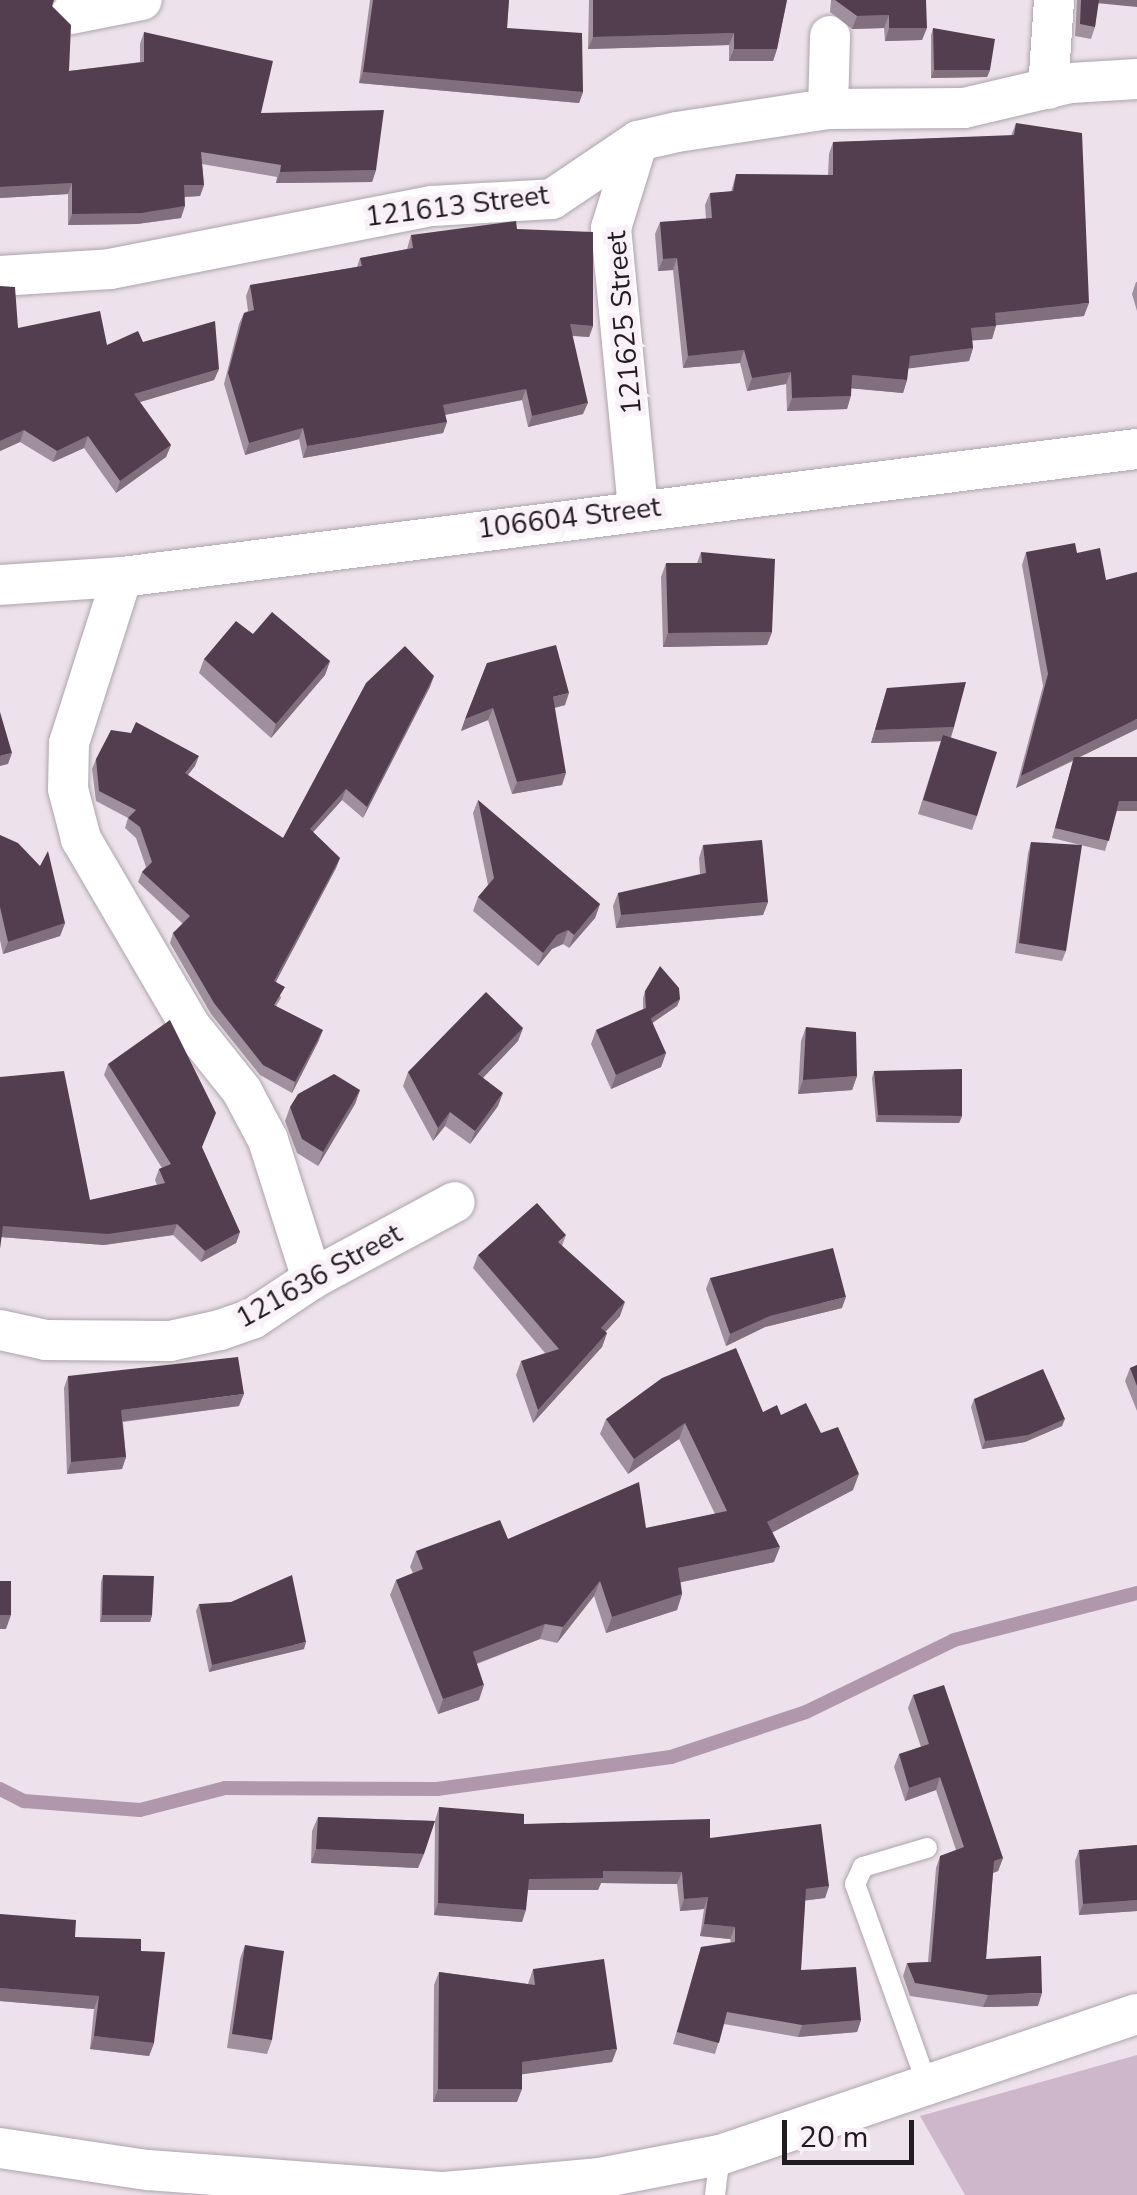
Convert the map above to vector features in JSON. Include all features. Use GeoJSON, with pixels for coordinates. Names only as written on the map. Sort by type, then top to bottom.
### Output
{"type":"FeatureCollection","features":[{"type":"Feature","properties":{"kind":"street"},"geometry":{"type":"LineString","coordinates":[[71,14],[142,0]]}},
{"type":"Feature","properties":{"kind":"street"},"geometry":{"type":"LineString","coordinates":[[1048,89],[1054,0]]}},
{"type":"Feature","properties":{"kind":"street"},"geometry":{"type":"LineString","coordinates":[[828,109],[830,36]]}},
{"type":"Feature","properties":{"kind":"street","name":"121613 Street"},"geometry":{"type":"LineString","coordinates":[[0,276],[128,266],[432,206],[552,199],[638,141],[828,109],[964,108],[1048,89],[1137,79]]}},
{"type":"Feature","properties":{"kind":"street","name":"121625 Street"},"geometry":{"type":"LineString","coordinates":[[638,141],[611,228],[638,508]]}},
{"type":"Feature","properties":{"kind":"street"},"geometry":{"type":"LineString","coordinates":[[552,199],[611,228]]}},
{"type":"Feature","properties":{"kind":"street","name":"106604 Street"},"geometry":{"type":"LineString","coordinates":[[0,585],[122,576],[638,508],[1137,449]]}},
{"type":"Feature","properties":{"kind":"street"},"geometry":{"type":"LineString","coordinates":[[122,576],[70,743],[68,788],[81,839],[191,1026],[242,1091],[268,1140],[312,1279]]}},
{"type":"Feature","properties":{"kind":"street","name":"121636 Street"},"geometry":{"type":"LineString","coordinates":[[0,1330],[46,1340],[170,1341],[252,1319],[312,1279],[455,1202]]}},
{"type":"Feature","properties":{"kind":"street"},"geometry":{"type":"LineString","coordinates":[[0,2148],[148,2170],[444,2192],[600,2178],[720,2155],[798,2124],[928,2087],[1137,2014]]}},
{"type":"Feature","properties":{"kind":"lane"},"geometry":{"type":"LineString","coordinates":[[926,1848],[863,1868],[855,1884],[928,2087]]}},
{"type":"Feature","properties":{"kind":"lane"},"geometry":{"type":"LineString","coordinates":[[716,2195],[720,2155]]}},
{"type":"Feature","properties":{"kind":"shaded area"},"geometry":{"type":"Polygon","coordinates":[[[1137,2055],[1137,2195],[965,2195],[920,2116],[1137,2055]]]}},
{"type":"Feature","properties":{"kind":"building"},"geometry":{"type":"Polygon","coordinates":[[[0,0],[54,0],[52,6],[71,25],[69,71],[144,62],[144,32],[273,61],[261,113],[384,110],[376,170],[280,172],[281,165],[201,152],[204,185],[184,185],[185,206],[141,213],[72,214],[72,183],[0,187],[0,0]]]}},
{"type":"Feature","properties":{"kind":"building"},"geometry":{"type":"Polygon","coordinates":[[[373,0],[509,0],[507,28],[582,33],[583,92],[363,72],[373,0]]]}},
{"type":"Feature","properties":{"kind":"building"},"geometry":{"type":"Polygon","coordinates":[[[593,0],[787,0],[777,49],[734,49],[734,33],[593,37],[593,0]]]}},
{"type":"Feature","properties":{"kind":"building"},"geometry":{"type":"Polygon","coordinates":[[[835,0],[926,0],[927,28],[889,28],[889,15],[857,16],[835,0]]]}},
{"type":"Feature","properties":{"kind":"building"},"geometry":{"type":"Polygon","coordinates":[[[1081,0],[1099,0],[1095,27],[1080,24],[1081,0]]]}},
{"type":"Feature","properties":{"kind":"building"},"geometry":{"type":"Polygon","coordinates":[[[933,28],[995,39],[990,70],[934,70],[933,28]]]}},
{"type":"Feature","properties":{"kind":"building"},"geometry":{"type":"Polygon","coordinates":[[[1016,123],[1082,133],[1089,303],[995,313],[996,326],[971,328],[973,348],[910,356],[907,380],[852,375],[851,396],[792,398],[791,372],[752,378],[744,350],[688,356],[677,258],[663,259],[660,222],[712,218],[710,193],[733,191],[736,174],[833,175],[833,142],[1014,135],[1016,123]]]}},
{"type":"Feature","properties":{"kind":"building"},"geometry":{"type":"Polygon","coordinates":[[[516,221],[517,229],[593,232],[593,326],[570,324],[588,403],[532,416],[526,389],[443,405],[447,422],[307,446],[303,428],[249,443],[228,373],[244,313],[254,310],[250,285],[362,266],[360,258],[413,248],[411,235],[516,221]]]}},
{"type":"Feature","properties":{"kind":"building"},"geometry":{"type":"Polygon","coordinates":[[[0,286],[15,287],[18,328],[100,311],[107,345],[138,331],[143,342],[215,321],[219,369],[134,394],[171,445],[120,481],[88,436],[57,451],[24,430],[0,441],[0,286]]]}},
{"type":"Feature","properties":{"kind":"building"},"geometry":{"type":"Polygon","coordinates":[[[1075,543],[1077,553],[1100,548],[1106,580],[1137,572],[1137,719],[1021,776],[1048,674],[1026,552],[1075,543]]]}},
{"type":"Feature","properties":{"kind":"building"},"geometry":{"type":"Polygon","coordinates":[[[701,552],[775,559],[772,632],[668,633],[666,563],[702,563],[701,552]]]}},
{"type":"Feature","properties":{"kind":"building"},"geometry":{"type":"Polygon","coordinates":[[[272,612],[330,661],[276,724],[204,659],[236,621],[253,634],[272,612]]]}},
{"type":"Feature","properties":{"kind":"building"},"geometry":{"type":"Polygon","coordinates":[[[556,645],[569,693],[553,697],[566,773],[517,782],[493,708],[465,719],[487,663],[556,645]]]}},
{"type":"Feature","properties":{"kind":"building"},"geometry":{"type":"Polygon","coordinates":[[[405,646],[434,676],[367,807],[346,789],[310,829],[340,858],[274,981],[285,987],[274,1005],[323,1030],[295,1082],[263,1065],[214,1003],[173,933],[190,916],[142,872],[152,862],[140,827],[128,818],[136,810],[99,791],[96,759],[111,730],[131,733],[136,722],[199,756],[185,773],[283,838],[366,683],[405,646]]]}},
{"type":"Feature","properties":{"kind":"building"},"geometry":{"type":"Polygon","coordinates":[[[966,682],[954,727],[875,730],[887,688],[966,682]]]}},
{"type":"Feature","properties":{"kind":"building"},"geometry":{"type":"Polygon","coordinates":[[[0,712],[12,753],[0,756],[0,712]]]}},
{"type":"Feature","properties":{"kind":"building"},"geometry":{"type":"Polygon","coordinates":[[[943,735],[997,752],[977,816],[923,800],[943,735]]]}},
{"type":"Feature","properties":{"kind":"building"},"geometry":{"type":"Polygon","coordinates":[[[1074,757],[1137,757],[1137,801],[1119,801],[1109,841],[1055,828],[1074,757]]]}},
{"type":"Feature","properties":{"kind":"building"},"geometry":{"type":"Polygon","coordinates":[[[478,800],[600,904],[574,935],[568,930],[557,935],[543,953],[478,897],[494,878],[478,800]]]}},
{"type":"Feature","properties":{"kind":"building"},"geometry":{"type":"Polygon","coordinates":[[[0,835],[18,843],[40,866],[48,851],[65,923],[8,942],[0,907],[0,835]]]}},
{"type":"Feature","properties":{"kind":"building"},"geometry":{"type":"Polygon","coordinates":[[[762,840],[768,902],[621,915],[618,893],[706,873],[703,845],[762,840]]]}},
{"type":"Feature","properties":{"kind":"building"},"geometry":{"type":"Polygon","coordinates":[[[1031,842],[1082,845],[1066,951],[1019,943],[1031,842]]]}},
{"type":"Feature","properties":{"kind":"building"},"geometry":{"type":"Polygon","coordinates":[[[660,966],[679,988],[680,999],[650,1019],[645,991],[660,966]]]}},
{"type":"Feature","properties":{"kind":"building"},"geometry":{"type":"Polygon","coordinates":[[[486,992],[523,1028],[478,1074],[503,1093],[475,1131],[450,1112],[438,1128],[408,1072],[486,992]]]}},
{"type":"Feature","properties":{"kind":"building"},"geometry":{"type":"Polygon","coordinates":[[[646,1008],[666,1053],[616,1075],[596,1030],[646,1008]]]}},
{"type":"Feature","properties":{"kind":"building"},"geometry":{"type":"Polygon","coordinates":[[[170,1020],[216,1113],[202,1147],[240,1232],[205,1251],[177,1224],[108,1234],[3,1226],[0,1249],[0,1077],[64,1071],[90,1200],[165,1183],[159,1169],[171,1164],[108,1064],[170,1020]]]}},
{"type":"Feature","properties":{"kind":"building"},"geometry":{"type":"Polygon","coordinates":[[[806,1027],[856,1032],[857,1076],[803,1080],[806,1027]]]}},
{"type":"Feature","properties":{"kind":"building"},"geometry":{"type":"Polygon","coordinates":[[[962,1069],[962,1116],[878,1115],[874,1071],[962,1069]]]}},
{"type":"Feature","properties":{"kind":"building"},"geometry":{"type":"Polygon","coordinates":[[[334,1074],[360,1090],[323,1152],[302,1139],[290,1107],[298,1094],[334,1074]]]}},
{"type":"Feature","properties":{"kind":"building"},"geometry":{"type":"Polygon","coordinates":[[[537,1203],[566,1235],[558,1242],[625,1302],[601,1328],[607,1333],[538,1410],[521,1361],[559,1349],[478,1255],[537,1203]]]}},
{"type":"Feature","properties":{"kind":"building"},"geometry":{"type":"Polygon","coordinates":[[[833,1248],[846,1297],[770,1316],[730,1334],[710,1278],[833,1248]]]}},
{"type":"Feature","properties":{"kind":"building"},"geometry":{"type":"Polygon","coordinates":[[[736,1348],[763,1412],[777,1405],[781,1415],[806,1403],[821,1433],[838,1427],[859,1474],[767,1522],[780,1547],[678,1568],[682,1594],[612,1617],[600,1581],[563,1627],[545,1624],[473,1652],[484,1685],[443,1699],[396,1580],[423,1569],[416,1551],[500,1520],[508,1539],[639,1482],[646,1528],[727,1511],[685,1423],[634,1459],[606,1419],[662,1378],[736,1348]]]}},
{"type":"Feature","properties":{"kind":"building"},"geometry":{"type":"Polygon","coordinates":[[[238,1357],[244,1394],[121,1410],[126,1457],[71,1462],[68,1376],[238,1357]]]}},
{"type":"Feature","properties":{"kind":"building"},"geometry":{"type":"Polygon","coordinates":[[[1137,1365],[1137,1386],[1130,1368],[1137,1365]]]}},
{"type":"Feature","properties":{"kind":"building"},"geometry":{"type":"Polygon","coordinates":[[[1043,1369],[1065,1419],[1028,1435],[985,1441],[974,1399],[1043,1369]]]}},
{"type":"Feature","properties":{"kind":"building"},"geometry":{"type":"Polygon","coordinates":[[[103,1575],[154,1576],[152,1615],[102,1615],[103,1575]]]}},
{"type":"Feature","properties":{"kind":"building"},"geometry":{"type":"Polygon","coordinates":[[[292,1575],[306,1642],[212,1665],[199,1604],[231,1602],[292,1575]]]}},
{"type":"Feature","properties":{"kind":"building"},"geometry":{"type":"Polygon","coordinates":[[[0,1581],[11,1581],[11,1615],[0,1615],[0,1581]]]}},
{"type":"Feature","properties":{"kind":"building"},"geometry":{"type":"Polygon","coordinates":[[[944,1685],[1003,1858],[994,1861],[986,1959],[1041,1956],[1042,1993],[988,1995],[915,1983],[907,1963],[931,1962],[940,1856],[964,1847],[940,1777],[909,1788],[899,1754],[929,1744],[913,1695],[944,1685]]]}},
{"type":"Feature","properties":{"kind":"building"},"geometry":{"type":"Polygon","coordinates":[[[439,1807],[524,1814],[524,1824],[710,1819],[710,1838],[821,1824],[829,1886],[806,1889],[801,1970],[856,1967],[861,2020],[802,2025],[727,2012],[719,2043],[677,2032],[701,1947],[735,1942],[735,1927],[704,1924],[708,1897],[684,1899],[682,1872],[603,1871],[603,1878],[529,1879],[526,1910],[438,1903],[439,1807]]]}},
{"type":"Feature","properties":{"kind":"building"},"geometry":{"type":"Polygon","coordinates":[[[318,1817],[435,1821],[424,1854],[316,1849],[318,1817]]]}},
{"type":"Feature","properties":{"kind":"building"},"geometry":{"type":"Polygon","coordinates":[[[1137,1845],[1137,1900],[1083,1904],[1079,1850],[1137,1845]]]}},
{"type":"Feature","properties":{"kind":"building"},"geometry":{"type":"Polygon","coordinates":[[[0,1914],[76,1920],[75,1937],[141,1939],[141,1951],[165,1952],[154,2043],[94,2036],[99,1996],[0,1988],[0,1914]]]}},
{"type":"Feature","properties":{"kind":"building"},"geometry":{"type":"Polygon","coordinates":[[[245,1945],[284,1951],[272,2040],[232,2034],[245,1945]]]}},
{"type":"Feature","properties":{"kind":"building"},"geometry":{"type":"Polygon","coordinates":[[[604,1959],[617,2049],[522,2062],[522,2089],[438,2089],[439,1972],[535,1985],[533,1969],[604,1959]]]}},
{"type":"Feature","properties":{"kind":"waterway"},"geometry":{"type":"LineString","coordinates":[[0,1789],[24,1801],[140,1810],[225,1788],[437,1789],[671,1757],[806,1712],[954,1640],[1137,1593]]}}]}
